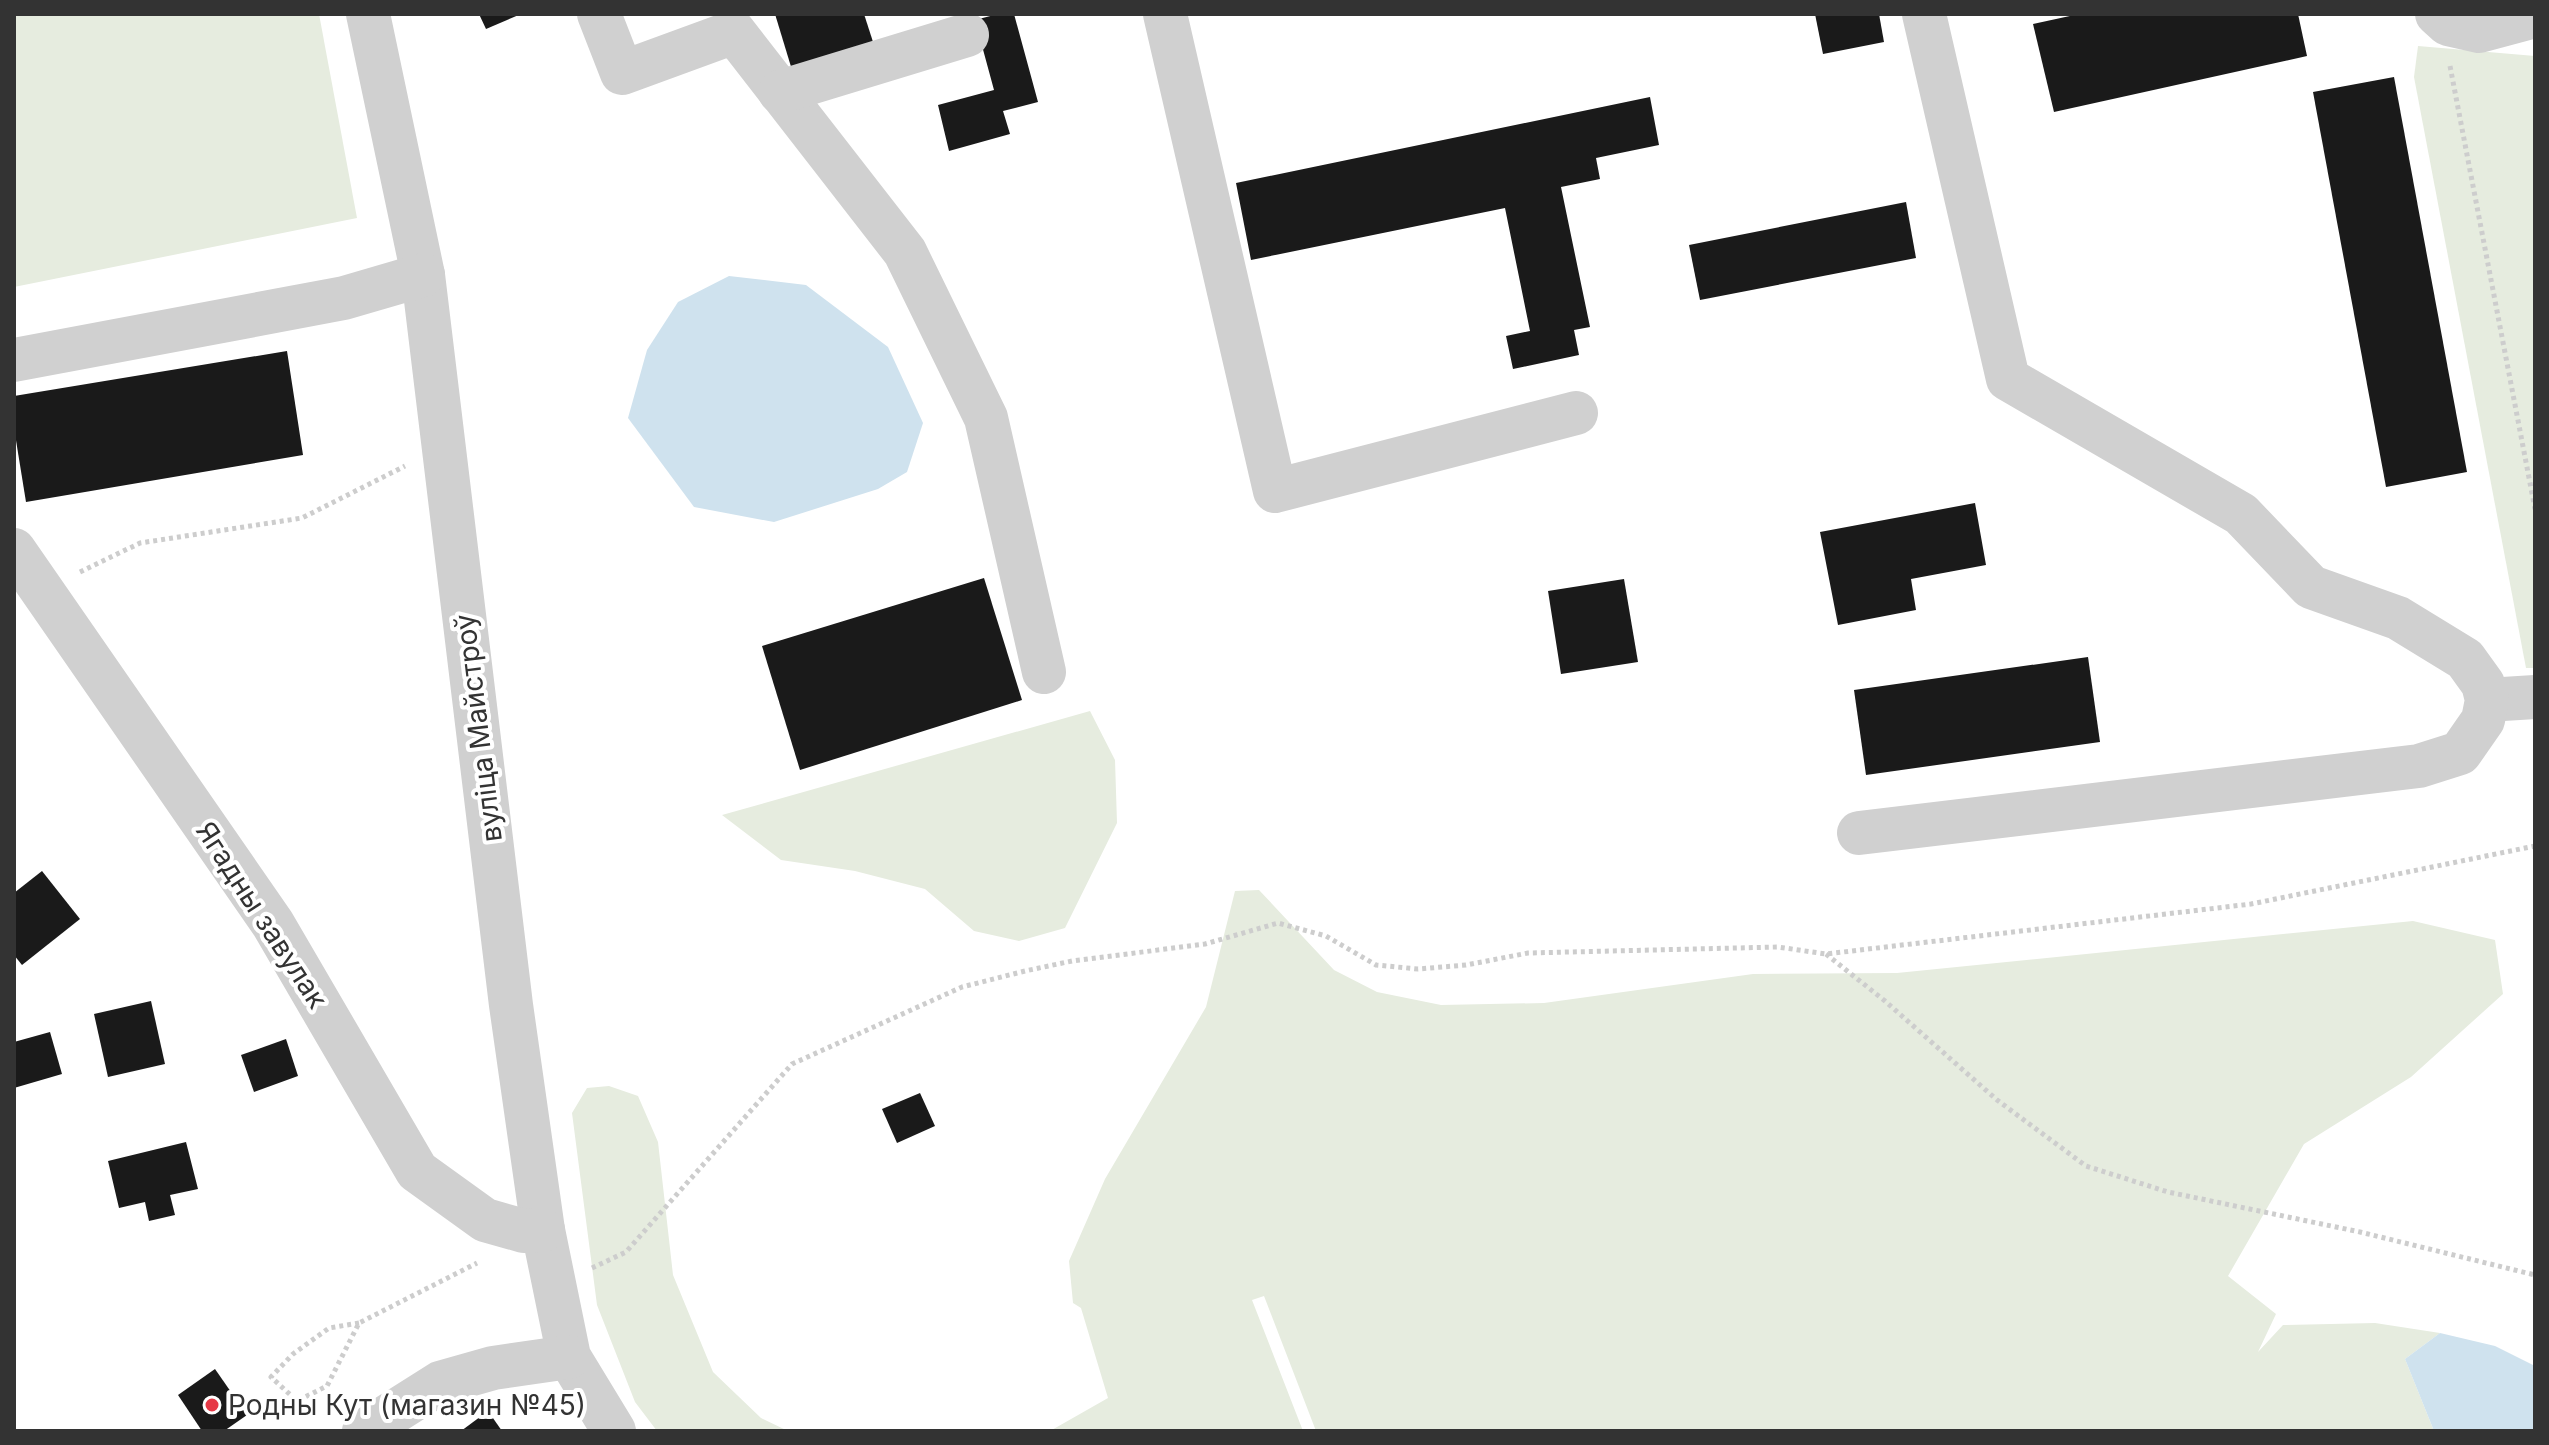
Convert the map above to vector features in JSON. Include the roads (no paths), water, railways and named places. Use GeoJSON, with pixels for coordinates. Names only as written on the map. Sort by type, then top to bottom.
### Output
{"type":"FeatureCollection","features":[{"type":"Feature","properties":{"kind":"street","name":"вуліца Майстроў"},"geometry":{"type":"LineString","coordinates":[[368,14],[423,275],[511,1005],[528,1229],[554,1286],[569,1357],[614,1431]]}},
{"type":"Feature","properties":{"kind":"street"},"geometry":{"type":"LineString","coordinates":[[599,14],[622,73],[734,32],[905,252],[986,418],[1044,672]]}},
{"type":"Feature","properties":{"kind":"street"},"geometry":{"type":"LineString","coordinates":[[1165,14],[1275,491],[1576,413]]}},
{"type":"Feature","properties":{"kind":"street"},"geometry":{"type":"LineString","coordinates":[[1859,833],[2419,766],[2460,753],[2483,720],[2487,700],[2483,684],[2465,659],[2398,618],[2311,587],[2241,514],[2008,379],[1924,14]]}},
{"type":"Feature","properties":{"kind":"street"},"geometry":{"type":"LineString","coordinates":[[2443,19],[2479,31],[2535,16]]}},
{"type":"Feature","properties":{"kind":"street"},"geometry":{"type":"LineString","coordinates":[[780,92],[967,35]]}},
{"type":"Feature","properties":{"kind":"street"},"geometry":{"type":"LineString","coordinates":[[14,360],[344,298],[423,275]]}},
{"type":"Feature","properties":{"kind":"street","name":"Ягадны завулак"},"geometry":{"type":"LineString","coordinates":[[14,550],[273,924],[417,1171],[485,1220],[528,1229]]}},
{"type":"Feature","properties":{"kind":"street"},"geometry":{"type":"LineString","coordinates":[[2487,700],[2535,697]]}},
{"type":"Feature","properties":{"kind":"street"},"geometry":{"type":"LineString","coordinates":[[364,1431],[440,1383],[493,1368],[569,1357]]}},
{"type":"Feature","properties":{"kind":"water"},"geometry":{"type":"Polygon","coordinates":[[[729,276],[806,285],[888,347],[923,423],[907,472],[878,489],[774,522],[694,507],[628,418],[647,350],[678,302],[729,276]]]}},
{"type":"Feature","properties":{"kind":"water"},"geometry":{"type":"Polygon","coordinates":[[[2440,1333],[2495,1346],[2535,1366],[2535,1431],[2434,1431],[2405,1359],[2440,1333]]]}},
{"type":"Feature","properties":{"kind":"place","name":"Родны Кут (магазин №45)"},"geometry":{"type":"Point","coordinates":[212,1405]}}]}
